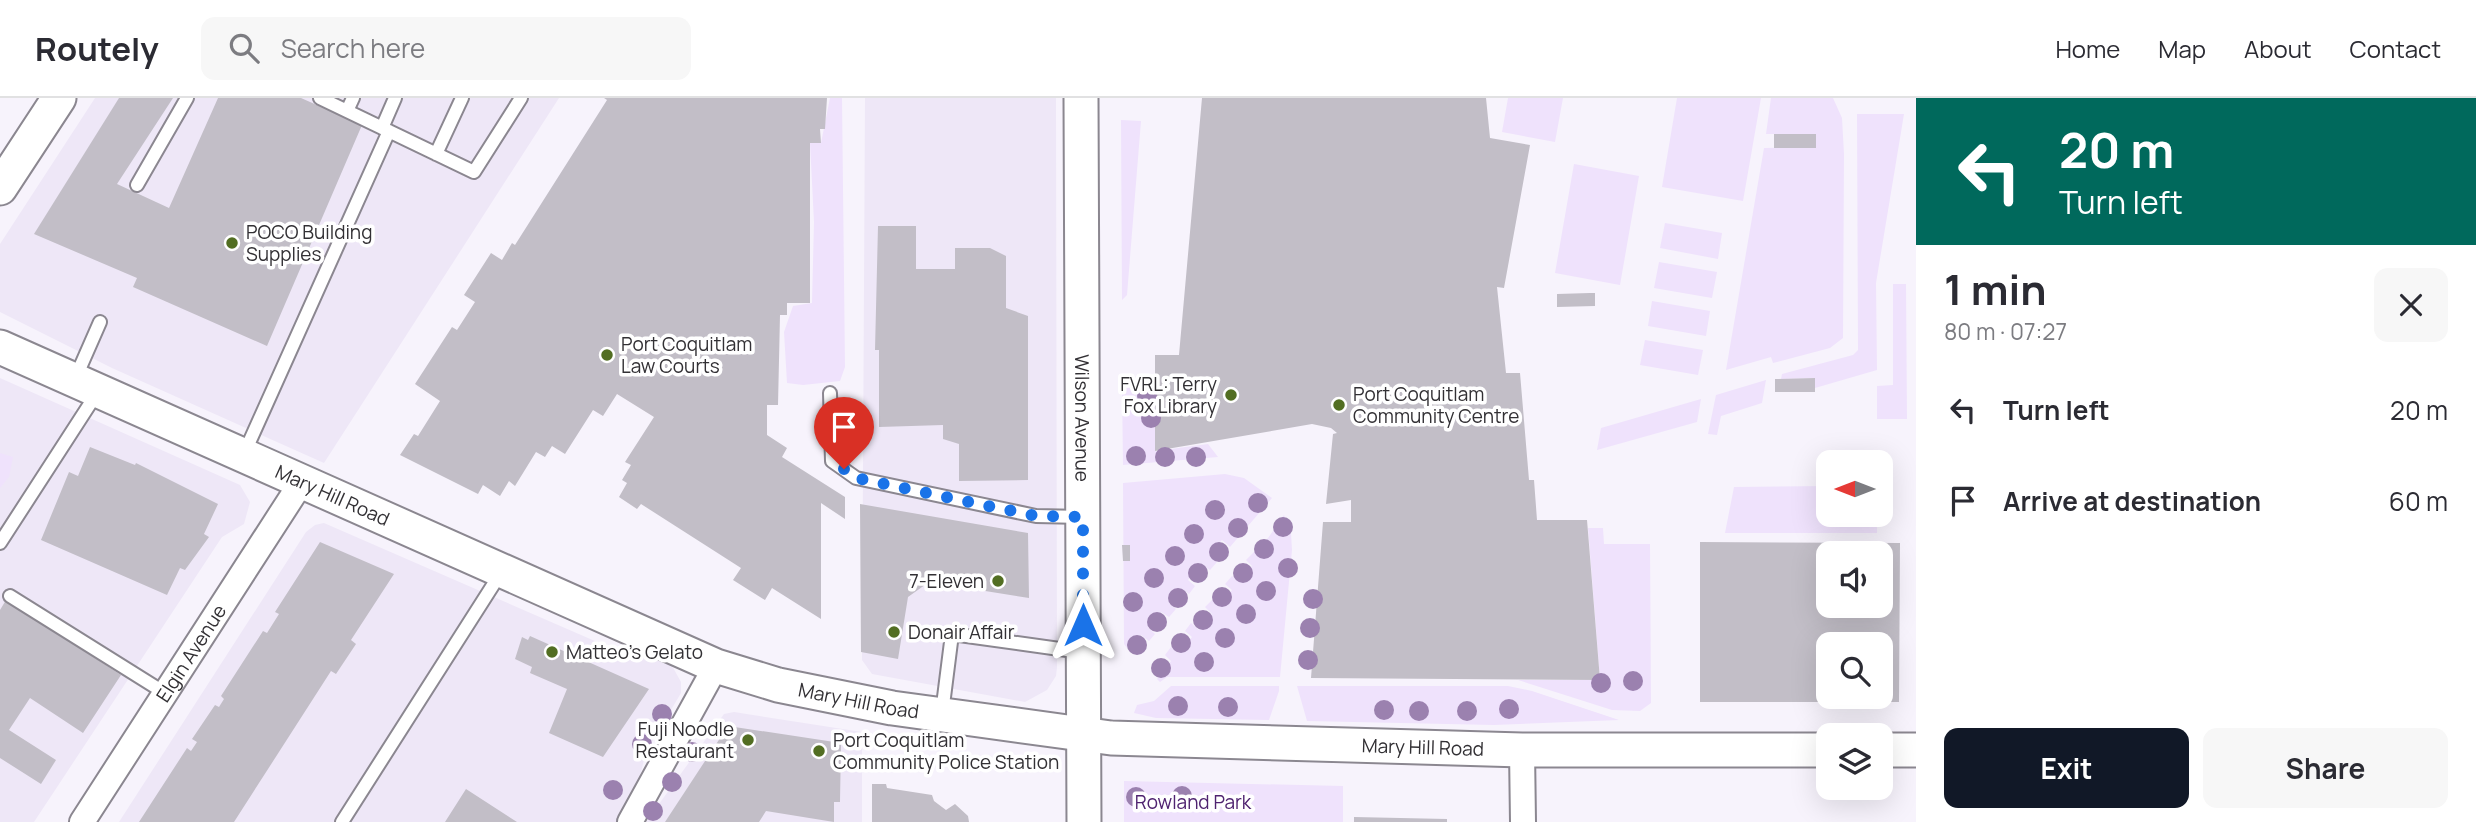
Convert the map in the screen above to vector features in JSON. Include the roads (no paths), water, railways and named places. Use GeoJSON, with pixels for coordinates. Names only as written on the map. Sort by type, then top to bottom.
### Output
{"type":"FeatureCollection","features":[{"type":"Feature","properties":{"kind":"street"},"geometry":{"type":"LineString","coordinates":[[0,188],[58,98]]}},
{"type":"Feature","properties":{"kind":"street","name":"Wilson Avenue"},"geometry":{"type":"LineString","coordinates":[[1081,98],[1084,822]]}},
{"type":"Feature","properties":{"kind":"street","name":"Mary Hill Road"},"geometry":{"type":"LineString","coordinates":[[0,346],[301,483],[716,666],[778,685],[941,716],[1084,736],[1522,750],[1816,750]]}},
{"type":"Feature","properties":{"kind":"street","name":"Elgin Avenue"},"geometry":{"type":"LineString","coordinates":[[82,822],[301,483]]}},
{"type":"Feature","properties":{"kind":"street"},"geometry":{"type":"LineString","coordinates":[[630,822],[716,666]]}},
{"type":"Feature","properties":{"kind":"street"},"geometry":{"type":"LineString","coordinates":[[1522,750],[1522,822]]}},
{"type":"Feature","properties":{"kind":"street"},"geometry":{"type":"LineString","coordinates":[[1893,750],[1916,750]]}},
{"type":"Feature","properties":{"kind":"lane"},"geometry":{"type":"LineString","coordinates":[[137,185],[187,98]]}},
{"type":"Feature","properties":{"kind":"lane"},"geometry":{"type":"LineString","coordinates":[[320,98],[474,172],[521,98]]}},
{"type":"Feature","properties":{"kind":"lane"},"geometry":{"type":"LineString","coordinates":[[347,111],[353,98]]}},
{"type":"Feature","properties":{"kind":"lane"},"geometry":{"type":"LineString","coordinates":[[243,457],[386,130],[395,98]]}},
{"type":"Feature","properties":{"kind":"lane"},"geometry":{"type":"LineString","coordinates":[[436,154],[462,98]]}},
{"type":"Feature","properties":{"kind":"lane"},"geometry":{"type":"LineString","coordinates":[[0,543],[86,386],[100,322]]}},
{"type":"Feature","properties":{"kind":"lane"},"geometry":{"type":"LineString","coordinates":[[830,393],[832,461],[856,478],[1036,516],[1083,517]]}},
{"type":"Feature","properties":{"kind":"lane"},"geometry":{"type":"LineString","coordinates":[[342,822],[502,571]]}},
{"type":"Feature","properties":{"kind":"lane"},"geometry":{"type":"LineString","coordinates":[[10,596],[165,693]]}},
{"type":"Feature","properties":{"kind":"lane"},"geometry":{"type":"LineString","coordinates":[[941,716],[952,634],[1084,652]]}},
{"type":"Feature","properties":{"kind":"place","name":"POCO Building Supplies"},"geometry":{"type":"Point","coordinates":[232,243]}},
{"type":"Feature","properties":{"kind":"place","name":"Port Coquitlam Law Courts"},"geometry":{"type":"Point","coordinates":[607,355]}},
{"type":"Feature","properties":{"kind":"place","name":"FVRL: Terry Fox Library"},"geometry":{"type":"Point","coordinates":[1231,395]}},
{"type":"Feature","properties":{"kind":"place","name":"Port Coquitlam Community Centre"},"geometry":{"type":"Point","coordinates":[1339,405]}},
{"type":"Feature","properties":{"kind":"place","name":"7-Eleven"},"geometry":{"type":"Point","coordinates":[998,581]}},
{"type":"Feature","properties":{"kind":"place","name":"Donair Affair"},"geometry":{"type":"Point","coordinates":[894,632]}},
{"type":"Feature","properties":{"kind":"place","name":"Matteo's Gelato"},"geometry":{"type":"Point","coordinates":[552,652]}},
{"type":"Feature","properties":{"kind":"place","name":"Fuji Noodle Restaurant"},"geometry":{"type":"Point","coordinates":[748,740]}},
{"type":"Feature","properties":{"kind":"place","name":"Port Coquitlam Community Police Station"},"geometry":{"type":"Point","coordinates":[819,751]}},
{"type":"Feature","properties":{"kind":"park label","name":"Rowland Park"},"geometry":{"type":"Point","coordinates":[1193,802]}}]}
